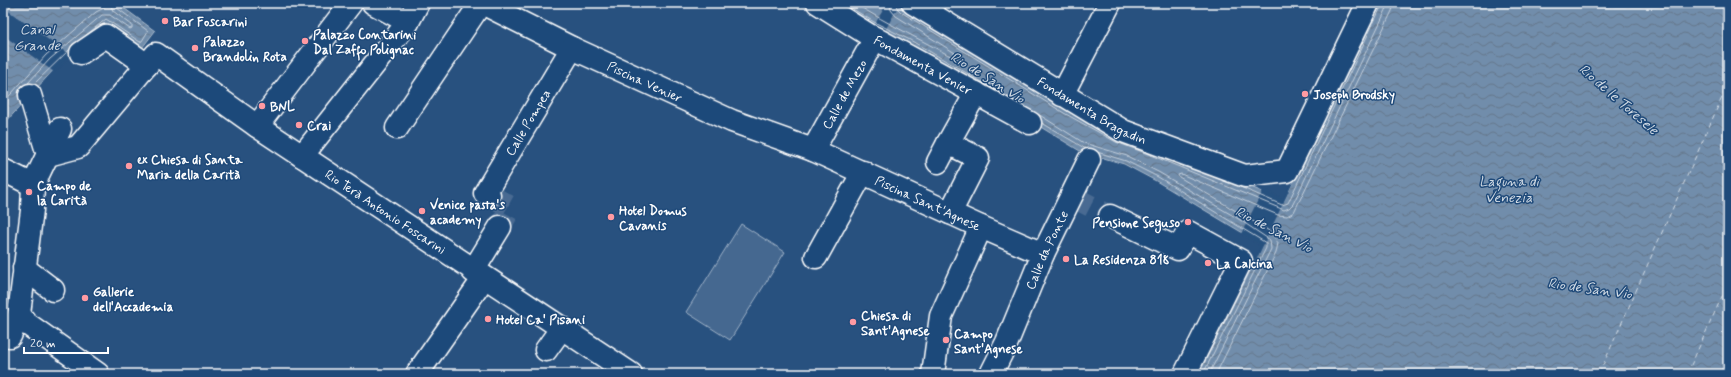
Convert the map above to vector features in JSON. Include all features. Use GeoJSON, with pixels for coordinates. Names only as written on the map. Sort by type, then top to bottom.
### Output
{"type":"FeatureCollection","features":[{"type":"Feature","properties":{"kind":"street"},"geometry":{"type":"LineString","coordinates":[[257,126],[351,3]]}},
{"type":"Feature","properties":{"kind":"street"},"geometry":{"type":"LineString","coordinates":[[373,3],[408,22]]}},
{"type":"Feature","properties":{"kind":"street"},"geometry":{"type":"LineString","coordinates":[[302,156],[408,22],[418,3]]}},
{"type":"Feature","properties":{"kind":"street"},"geometry":{"type":"LineString","coordinates":[[397,128],[482,3]]}},
{"type":"Feature","properties":{"kind":"street","name":"Piscina Venier"},"geometry":{"type":"LineString","coordinates":[[482,3],[572,48],[732,121],[813,150]]}},
{"type":"Feature","properties":{"kind":"street","name":"Fondamenta Venier"},"geometry":{"type":"LineString","coordinates":[[818,3],[875,38],[1030,123]]}},
{"type":"Feature","properties":{"kind":"street","name":"Fondamenta Bragadin"},"geometry":{"type":"LineString","coordinates":[[913,3],[943,10],[1062,95],[1123,131],[1245,176],[1287,171],[1368,3]]}},
{"type":"Feature","properties":{"kind":"street"},"geometry":{"type":"LineString","coordinates":[[1062,95],[1110,3]]}},
{"type":"Feature","properties":{"kind":"street"},"geometry":{"type":"LineString","coordinates":[[48,155],[78,147],[146,65],[106,36],[81,53]]}},
{"type":"Feature","properties":{"kind":"street","name":"Calle de Mezo"},"geometry":{"type":"LineString","coordinates":[[813,150],[875,38]]}},
{"type":"Feature","properties":{"kind":"street","name":"Calle Pompea"},"geometry":{"type":"LineString","coordinates":[[489,195],[485,193],[572,48]]}},
{"type":"Feature","properties":{"kind":"street","name":"Rio Terà Antonio Foscarini"},"geometry":{"type":"LineString","coordinates":[[146,65],[156,54],[257,126],[478,274],[631,374]]}},
{"type":"Feature","properties":{"kind":"street"},"geometry":{"type":"LineString","coordinates":[[938,162],[976,93]]}},
{"type":"Feature","properties":{"kind":"street"},"geometry":{"type":"LineString","coordinates":[[30,95],[48,155]]}},
{"type":"Feature","properties":{"kind":"street"},"geometry":{"type":"LineString","coordinates":[[60,129],[34,185],[24,268],[14,329],[98,374]]}},
{"type":"Feature","properties":{"kind":"street"},"geometry":{"type":"LineString","coordinates":[[948,142],[978,158],[950,213]]}},
{"type":"Feature","properties":{"kind":"street","name":"Piscina Sant'Agnese"},"geometry":{"type":"LineString","coordinates":[[813,150],[981,228],[1043,254]]}},
{"type":"Feature","properties":{"kind":"street","name":"Calle da Ponte"},"geometry":{"type":"LineString","coordinates":[[991,374],[1007,342],[1043,254],[1089,160]]}},
{"type":"Feature","properties":{"kind":"street"},"geometry":{"type":"LineString","coordinates":[[3,170],[34,185]]}},
{"type":"Feature","properties":{"kind":"street"},"geometry":{"type":"LineString","coordinates":[[816,257],[863,172]]}},
{"type":"Feature","properties":{"kind":"street"},"geometry":{"type":"LineString","coordinates":[[1110,216],[1178,249],[1188,232],[1241,261],[1185,374]]}},
{"type":"Feature","properties":{"kind":"street"},"geometry":{"type":"LineString","coordinates":[[417,374],[478,274],[500,227]]}},
{"type":"Feature","properties":{"kind":"street"},"geometry":{"type":"LineString","coordinates":[[933,374],[941,316],[981,228]]}},
{"type":"Feature","properties":{"kind":"street"},"geometry":{"type":"LineString","coordinates":[[24,268],[53,290]]}},
{"type":"Feature","properties":{"kind":"street"},"geometry":{"type":"LineString","coordinates":[[546,350],[561,329]]}},
{"type":"Feature","properties":{"kind":"shaded area"},"geometry":{"type":"Polygon","coordinates":[[[741,224],[785,252],[730,340],[686,312],[741,224]]]}},
{"type":"Feature","properties":{"kind":"water","name":"Canal Grande"},"geometry":{"type":"Polygon","coordinates":[[[3,3],[117,3],[155,31],[142,48],[106,23],[57,66],[3,125],[3,3]]]}},
{"type":"Feature","properties":{"kind":"water","name":"Laguna di Venezia"},"geometry":{"type":"Polygon","coordinates":[[[826,3],[902,3],[1151,145],[1284,201],[1379,3],[1728,3],[1728,374],[1199,374],[1263,245],[1156,181],[1124,164],[1080,151],[983,92],[826,3]]]}},
{"type":"Feature","properties":{"kind":"pier"},"geometry":{"type":"Polygon","coordinates":[[[887,3],[900,3],[881,38],[870,33],[887,3]]]}},
{"type":"Feature","properties":{"kind":"pier"},"geometry":{"type":"Polygon","coordinates":[[[3,7],[71,56],[54,72],[3,35],[3,7]]]}},
{"type":"Feature","properties":{"kind":"pier"},"geometry":{"type":"Polygon","coordinates":[[[1295,175],[1296,176],[1253,267],[1251,266],[1261,246],[1241,234],[1263,190],[1283,199],[1295,175]]]}},
{"type":"Feature","properties":{"kind":"ferry route"},"geometry":{"type":"LineString","coordinates":[[1599,374],[1728,84]]}},
{"type":"Feature","properties":{"kind":"ferry route"},"geometry":{"type":"LineString","coordinates":[[1687,374],[1728,283]]}},
{"type":"Feature","properties":{"kind":"tunnel"},"geometry":{"type":"LineString","coordinates":[[489,195],[511,207],[500,227]]}},
{"type":"Feature","properties":{"kind":"tunnel"},"geometry":{"type":"LineString","coordinates":[[1071,196],[1110,216]]}},
{"type":"Feature","properties":{"kind":"place","name":"Bar Foscarini"},"geometry":{"type":"Point","coordinates":[165,21]}},
{"type":"Feature","properties":{"kind":"place","name":"Palazzo Contarini Dal Zaffo Polignac"},"geometry":{"type":"Point","coordinates":[305,41]}},
{"type":"Feature","properties":{"kind":"place","name":"Palazzo Brandolin Rota"},"geometry":{"type":"Point","coordinates":[195,48]}},
{"type":"Feature","properties":{"kind":"place","name":"Joseph Brodsky"},"geometry":{"type":"Point","coordinates":[1305,94]}},
{"type":"Feature","properties":{"kind":"place","name":"BNL"},"geometry":{"type":"Point","coordinates":[262,106]}},
{"type":"Feature","properties":{"kind":"place","name":"Crai"},"geometry":{"type":"Point","coordinates":[299,125]}},
{"type":"Feature","properties":{"kind":"place","name":"ex Chiesa di Santa Maria della Carità"},"geometry":{"type":"Point","coordinates":[129,166]}},
{"type":"Feature","properties":{"kind":"place","name":"Campo de la Carità"},"geometry":{"type":"Point","coordinates":[29,192]}},
{"type":"Feature","properties":{"kind":"place","name":"Venice pasta's academy"},"geometry":{"type":"Point","coordinates":[422,211]}},
{"type":"Feature","properties":{"kind":"place","name":"Hotel Domus Cavanis"},"geometry":{"type":"Point","coordinates":[611,217]}},
{"type":"Feature","properties":{"kind":"place","name":"Pensione Seguso"},"geometry":{"type":"Point","coordinates":[1188,222]}},
{"type":"Feature","properties":{"kind":"place","name":"La Residenza 818"},"geometry":{"type":"Point","coordinates":[1066,259]}},
{"type":"Feature","properties":{"kind":"place","name":"La Calcina"},"geometry":{"type":"Point","coordinates":[1208,263]}},
{"type":"Feature","properties":{"kind":"place","name":"Gallerie dell'Accademia"},"geometry":{"type":"Point","coordinates":[85,298]}},
{"type":"Feature","properties":{"kind":"place","name":"Hotel Ca' Pisani"},"geometry":{"type":"Point","coordinates":[488,319]}},
{"type":"Feature","properties":{"kind":"place","name":"Chiesa di Sant'Agnese"},"geometry":{"type":"Point","coordinates":[853,322]}},
{"type":"Feature","properties":{"kind":"place","name":"Campo Sant'Agnese"},"geometry":{"type":"Point","coordinates":[946,340]}},
{"type":"Feature","properties":{"kind":"water label","name":"Rio de San Vio"},"geometry":{"type":"Point","coordinates":[988,77]}},
{"type":"Feature","properties":{"kind":"water label","name":"Rio de le Toresele"},"geometry":{"type":"Point","coordinates":[1619,99]}},
{"type":"Feature","properties":{"kind":"water label","name":"Rio de San Vio"},"geometry":{"type":"Point","coordinates":[1274,229]}},
{"type":"Feature","properties":{"kind":"water label","name":"Rio de San Vio"},"geometry":{"type":"Point","coordinates":[1590,288]}}]}
